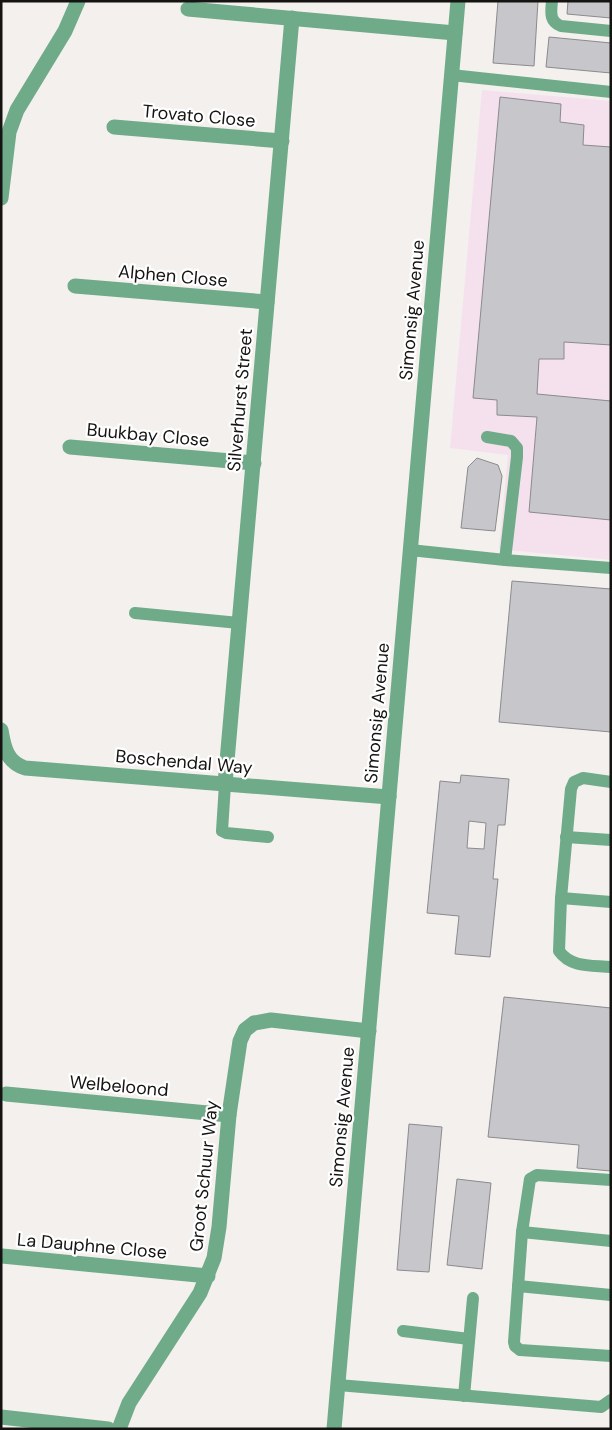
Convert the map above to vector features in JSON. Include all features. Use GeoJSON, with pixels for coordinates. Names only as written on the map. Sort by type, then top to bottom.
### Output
{"type":"FeatureCollection","features":[{"type":"Feature","properties":{"kind":"street"},"geometry":{"type":"LineString","coordinates":[[1,198],[3,154],[16,110],[65,31],[78,2],[72,1]]}},
{"type":"Feature","properties":{"kind":"street","name":"Simonsig Avenue"},"geometry":{"type":"LineString","coordinates":[[334,1429],[458,1]]}},
{"type":"Feature","properties":{"kind":"street"},"geometry":{"type":"LineString","coordinates":[[188,9],[455,33]]}},
{"type":"Feature","properties":{"kind":"street","name":"Silverhurst Street"},"geometry":{"type":"LineString","coordinates":[[225,784],[292,18]]}},
{"type":"Feature","properties":{"kind":"street","name":"Trovato Close"},"geometry":{"type":"LineString","coordinates":[[114,127],[282,141]]}},
{"type":"Feature","properties":{"kind":"street","name":"Alphen Close"},"geometry":{"type":"LineString","coordinates":[[75,286],[267,302]]}},
{"type":"Feature","properties":{"kind":"street","name":"Buukbay Close"},"geometry":{"type":"LineString","coordinates":[[70,447],[254,463]]}},
{"type":"Feature","properties":{"kind":"street","name":"Boschendal Way"},"geometry":{"type":"LineString","coordinates":[[1,730],[9,757],[18,766],[25,768],[389,797]]}},
{"type":"Feature","properties":{"kind":"street","name":"Groot Schuur Way"},"geometry":{"type":"LineString","coordinates":[[119,1429],[129,1403],[200,1293],[214,1258],[219,1226],[229,1114],[240,1041],[245,1030],[254,1023],[271,1020],[368,1031]]}},
{"type":"Feature","properties":{"kind":"street","name":"Welbeloond"},"geometry":{"type":"LineString","coordinates":[[6,1094],[229,1114]]}},
{"type":"Feature","properties":{"kind":"street","name":"La Dauphne Close"},"geometry":{"type":"LineString","coordinates":[[2,1256],[208,1276]]}},
{"type":"Feature","properties":{"kind":"street"},"geometry":{"type":"LineString","coordinates":[[1,1417],[108,1429]]}},
{"type":"Feature","properties":{"kind":"lane"},"geometry":{"type":"LineString","coordinates":[[552,1],[551,15],[557,24],[611,31]]}},
{"type":"Feature","properties":{"kind":"lane"},"geometry":{"type":"LineString","coordinates":[[451,75],[611,92]]}},
{"type":"Feature","properties":{"kind":"lane"},"geometry":{"type":"LineString","coordinates":[[487,437],[511,441],[517,448],[505,560]]}},
{"type":"Feature","properties":{"kind":"lane"},"geometry":{"type":"LineString","coordinates":[[410,550],[611,568]]}},
{"type":"Feature","properties":{"kind":"lane"},"geometry":{"type":"LineString","coordinates":[[135,613],[239,623]]}},
{"type":"Feature","properties":{"kind":"lane"},"geometry":{"type":"LineString","coordinates":[[611,782],[583,778],[574,782],[571,789],[561,898],[559,951],[564,958],[577,964],[611,967]]}},
{"type":"Feature","properties":{"kind":"lane"},"geometry":{"type":"LineString","coordinates":[[225,784],[222,830],[226,833],[268,837]]}},
{"type":"Feature","properties":{"kind":"lane"},"geometry":{"type":"LineString","coordinates":[[566,837],[611,840]]}},
{"type":"Feature","properties":{"kind":"lane"},"geometry":{"type":"LineString","coordinates":[[561,898],[611,902]]}},
{"type":"Feature","properties":{"kind":"lane"},"geometry":{"type":"LineString","coordinates":[[611,1180],[537,1175],[530,1180],[522,1232],[514,1342],[520,1350],[611,1356]]}},
{"type":"Feature","properties":{"kind":"lane"},"geometry":{"type":"LineString","coordinates":[[522,1232],[611,1241]]}},
{"type":"Feature","properties":{"kind":"lane"},"geometry":{"type":"LineString","coordinates":[[518,1286],[611,1295]]}},
{"type":"Feature","properties":{"kind":"lane"},"geometry":{"type":"LineString","coordinates":[[464,1396],[473,1298]]}},
{"type":"Feature","properties":{"kind":"lane"},"geometry":{"type":"LineString","coordinates":[[403,1332],[469,1339]]}},
{"type":"Feature","properties":{"kind":"lane"},"geometry":{"type":"LineString","coordinates":[[338,1385],[601,1407],[611,1400]]}},
{"type":"Feature","properties":{"kind":"shaded area"},"geometry":{"type":"Polygon","coordinates":[[[482,90],[611,101],[611,560],[499,549],[508,455],[450,448],[482,90]]]}},
{"type":"Feature","properties":{"kind":"building"},"geometry":{"type":"Polygon","coordinates":[[[498,1],[538,1],[534,66],[493,63],[498,1]]]}},
{"type":"Feature","properties":{"kind":"building"},"geometry":{"type":"Polygon","coordinates":[[[568,1],[611,1],[611,18],[567,14],[568,1]]]}},
{"type":"Feature","properties":{"kind":"building"},"geometry":{"type":"Polygon","coordinates":[[[549,37],[611,43],[611,73],[546,67],[549,37]]]}},
{"type":"Feature","properties":{"kind":"building"},"geometry":{"type":"Polygon","coordinates":[[[500,97],[561,104],[560,122],[584,125],[583,145],[611,147],[611,345],[564,342],[564,359],[539,359],[537,394],[611,401],[611,520],[529,512],[537,417],[497,415],[497,400],[473,398],[500,97]]]}},
{"type":"Feature","properties":{"kind":"building"},"geometry":{"type":"Polygon","coordinates":[[[477,458],[498,465],[502,476],[495,531],[461,528],[468,467],[477,458]]]}},
{"type":"Feature","properties":{"kind":"building"},"geometry":{"type":"Polygon","coordinates":[[[512,581],[611,589],[611,732],[499,722],[512,581]]]}},
{"type":"Feature","properties":{"kind":"building"},"geometry":{"type":"Polygon","coordinates":[[[461,775],[509,779],[505,825],[498,825],[493,879],[498,879],[490,957],[455,954],[459,916],[427,913],[440,781],[460,783],[461,775]],[[469,821],[467,848],[484,849],[486,823],[469,821]]]}},
{"type":"Feature","properties":{"kind":"building"},"geometry":{"type":"Polygon","coordinates":[[[504,997],[611,1008],[611,1171],[577,1168],[579,1145],[488,1137],[504,997]]]}},
{"type":"Feature","properties":{"kind":"building"},"geometry":{"type":"Polygon","coordinates":[[[409,1124],[442,1127],[429,1272],[397,1270],[409,1124]]]}},
{"type":"Feature","properties":{"kind":"building"},"geometry":{"type":"Polygon","coordinates":[[[457,1179],[491,1183],[482,1269],[447,1265],[457,1179]]]}}]}
